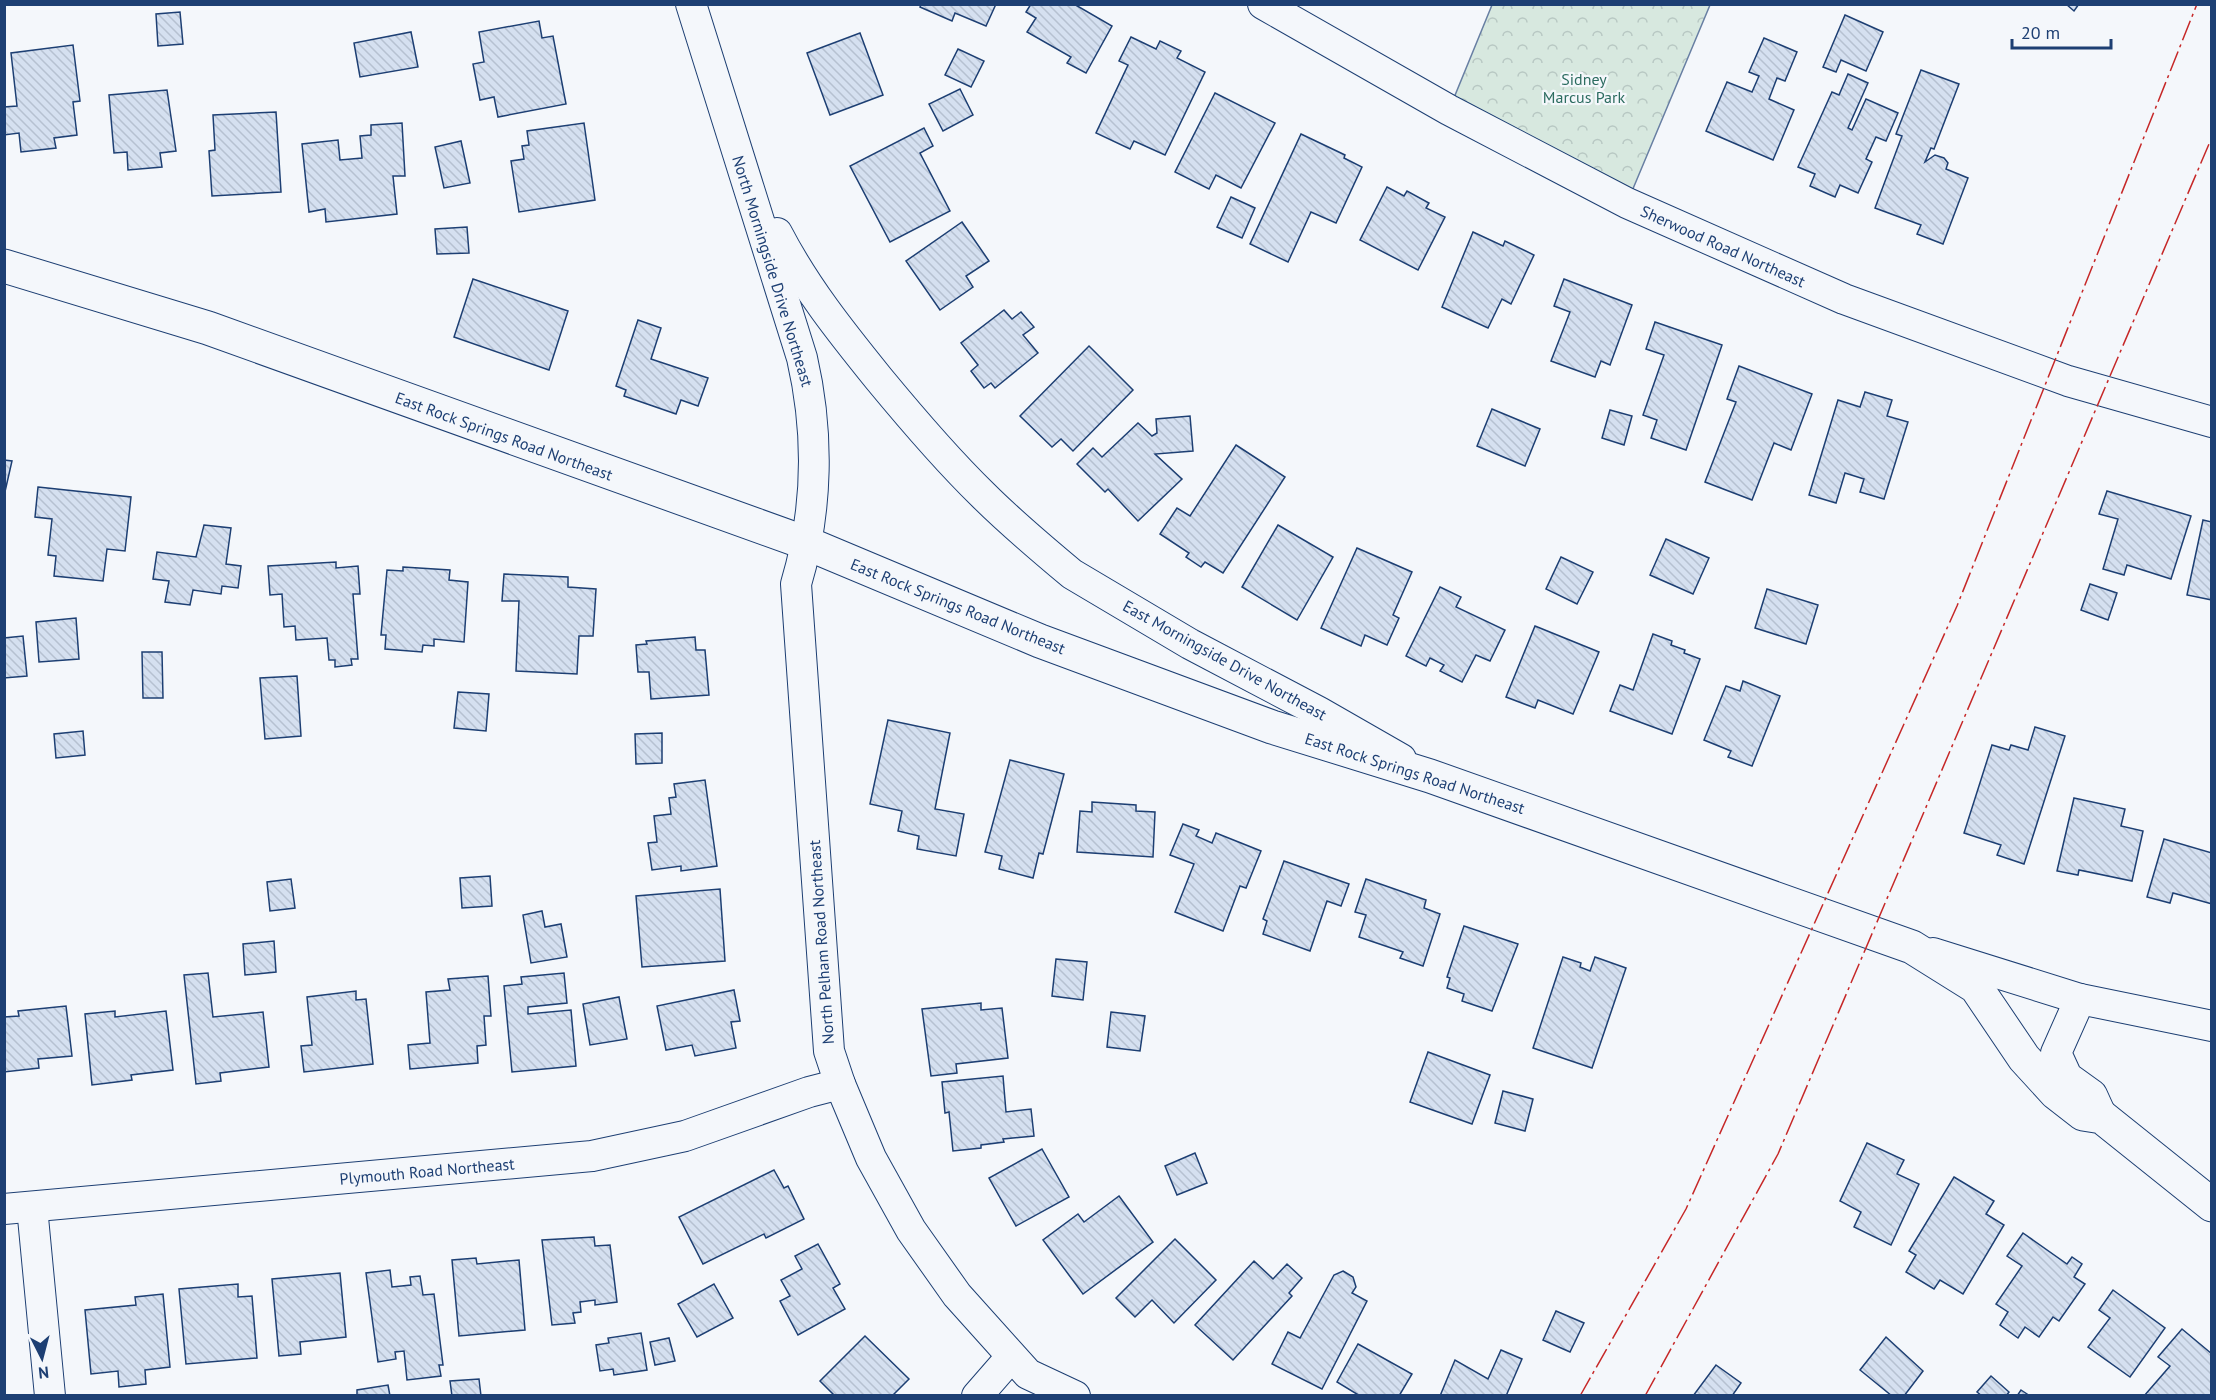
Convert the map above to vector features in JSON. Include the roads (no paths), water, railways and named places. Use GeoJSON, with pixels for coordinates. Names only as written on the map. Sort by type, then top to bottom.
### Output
{"type":"FeatureCollection","features":[{"type":"Feature","properties":{"kind":"street","name":"North Morningside Drive Northeast"},"geometry":{"type":"LineString","coordinates":[[691,4],[802,358],[811,398],[814,467],[807,543]]}},
{"type":"Feature","properties":{"kind":"street","name":"Sherwood Road Northeast"},"geometry":{"type":"LineString","coordinates":[[1263,4],[1449,111],[1627,203],[1833,295],[2068,381],[2211,422]]}},
{"type":"Feature","properties":{"kind":"street","name":"East Morningside Drive Northeast"},"geometry":{"type":"LineString","coordinates":[[743,169],[795,268],[836,327],[915,422],[991,503],[1072,574],[1190,645],[1319,712],[1430,776]]}},
{"type":"Feature","properties":{"kind":"street","name":"East Rock Springs Road Northeast"},"geometry":{"type":"LineString","coordinates":[[4,266],[208,328],[807,543],[1084,657],[1272,727],[1430,776],[1912,947],[1976,987],[2024,1058],[2055,1093],[2083,1114],[2102,1117]]}},
{"type":"Feature","properties":{"kind":"street","name":"North Pelham Road Northeast"},"geometry":{"type":"LineString","coordinates":[[807,543],[796,584],[829,1051],[840,1084],[871,1158],[911,1230],[957,1295],[1028,1374],[1075,1395]]}},
{"type":"Feature","properties":{"kind":"street"},"geometry":{"type":"LineString","coordinates":[[1912,947],[2080,999],[2211,1026]]}},
{"type":"Feature","properties":{"kind":"street"},"geometry":{"type":"LineString","coordinates":[[2080,999],[2056,1053],[2067,1077],[2092,1095],[2102,1117],[2211,1205]]}},
{"type":"Feature","properties":{"kind":"street","name":"Plymouth Road Northeast"},"geometry":{"type":"LineString","coordinates":[[18,1208],[592,1156],[686,1136],[809,1092],[840,1084]]}},
{"type":"Feature","properties":{"kind":"street"},"geometry":{"type":"LineString","coordinates":[[18,1208],[50,1395]]}},
{"type":"Feature","properties":{"kind":"street"},"geometry":{"type":"LineString","coordinates":[[977,1395],[1011,1357]]}},
{"type":"Feature","properties":{"kind":"park label","name":"Sidney Marcus Park"},"geometry":{"type":"Point","coordinates":[1584,88]}}]}
